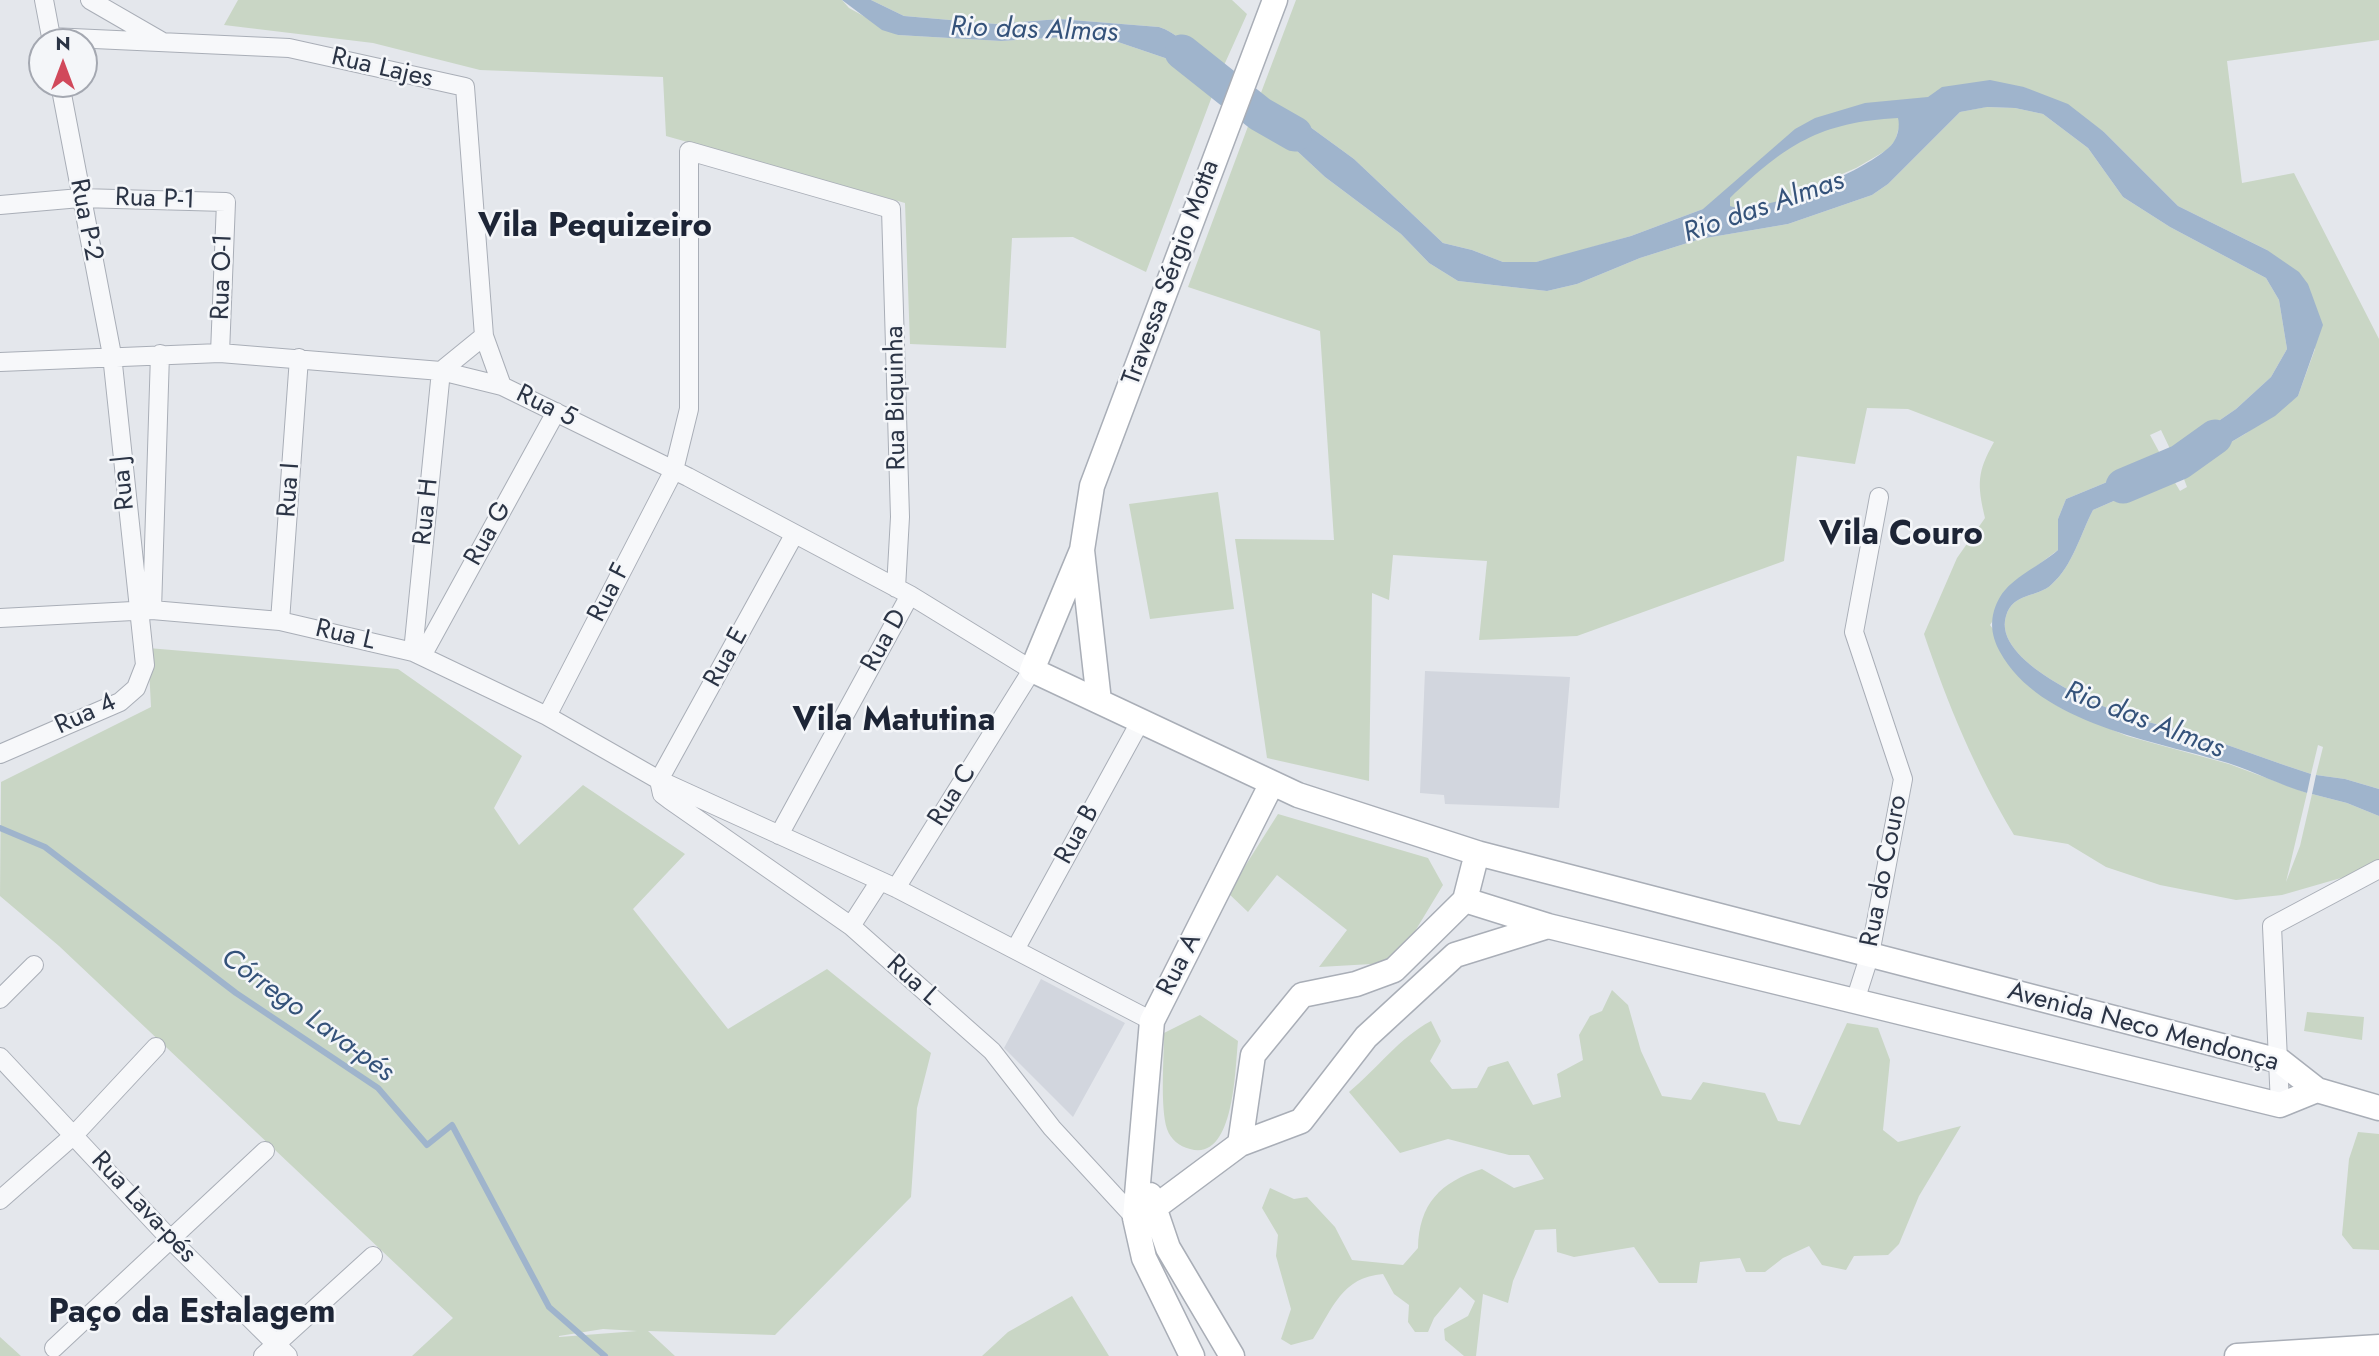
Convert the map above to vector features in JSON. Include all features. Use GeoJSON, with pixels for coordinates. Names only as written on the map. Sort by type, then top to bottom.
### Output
{"type":"FeatureCollection","features":[{"type":"Feature","properties":{"kind":"street"},"geometry":{"type":"LineString","coordinates":[[44,0],[50,28]]}},
{"type":"Feature","properties":{"kind":"street"},"geometry":{"type":"LineString","coordinates":[[90,0],[164,43]]}},
{"type":"Feature","properties":{"kind":"street","name":"Travessa Sérgio Motta"},"geometry":{"type":"LineString","coordinates":[[1082,550],[1092,486],[1271,11]]}},
{"type":"Feature","properties":{"kind":"street","name":"Rua Lajes"},"geometry":{"type":"LineString","coordinates":[[98,41],[289,48],[465,87],[484,336],[502,386]]}},
{"type":"Feature","properties":{"kind":"street","name":"Rua P-2"},"geometry":{"type":"LineString","coordinates":[[62,98],[112,355]]}},
{"type":"Feature","properties":{"kind":"street","name":"Rua Biquinha"},"geometry":{"type":"LineString","coordinates":[[674,470],[689,409],[689,151],[891,209],[903,591]]}},
{"type":"Feature","properties":{"kind":"street","name":"Rua P-1"},"geometry":{"type":"LineString","coordinates":[[0,205],[80,198],[226,202]]}},
{"type":"Feature","properties":{"kind":"street","name":"Rua O-1"},"geometry":{"type":"LineString","coordinates":[[220,353],[226,202]]}},
{"type":"Feature","properties":{"kind":"street"},"geometry":{"type":"LineString","coordinates":[[441,371],[484,336]]}},
{"type":"Feature","properties":{"kind":"street","name":"Rua 5"},"geometry":{"type":"LineString","coordinates":[[0,362],[112,355],[220,353],[441,371],[502,386],[674,470],[903,591],[1032,670]]}},
{"type":"Feature","properties":{"kind":"street","name":"Rua J"},"geometry":{"type":"LineString","coordinates":[[144,611],[160,354]]}},
{"type":"Feature","properties":{"kind":"street","name":"Rua J"},"geometry":{"type":"LineString","coordinates":[[112,355],[144,611]]}},
{"type":"Feature","properties":{"kind":"street","name":"Rua I"},"geometry":{"type":"LineString","coordinates":[[280,621],[299,358]]}},
{"type":"Feature","properties":{"kind":"street","name":"Rua H"},"geometry":{"type":"LineString","coordinates":[[417,654],[441,371]]}},
{"type":"Feature","properties":{"kind":"street","name":"Rua G"},"geometry":{"type":"LineString","coordinates":[[417,654],[556,412]]}},
{"type":"Feature","properties":{"kind":"street","name":"Rua F"},"geometry":{"type":"LineString","coordinates":[[547,716],[674,470]]}},
{"type":"Feature","properties":{"kind":"street","name":"Rua do Couro"},"geometry":{"type":"LineString","coordinates":[[1855,1001],[1870,954],[1903,779],[1854,632],[1879,497]]}},
{"type":"Feature","properties":{"kind":"street","name":"Rua E"},"geometry":{"type":"LineString","coordinates":[[659,780],[794,535]]}},
{"type":"Feature","properties":{"kind":"street"},"geometry":{"type":"LineString","coordinates":[[1032,670],[1082,550]]}},
{"type":"Feature","properties":{"kind":"street"},"geometry":{"type":"LineString","coordinates":[[1082,550],[1099,701]]}},
{"type":"Feature","properties":{"kind":"street","name":"Rua D"},"geometry":{"type":"LineString","coordinates":[[779,835],[903,591]]}},
{"type":"Feature","properties":{"kind":"street","name":"Rua L"},"geometry":{"type":"LineString","coordinates":[[0,614],[144,611],[280,621],[417,654],[547,716],[659,780],[888,884],[1016,948],[1152,1021]]}},
{"type":"Feature","properties":{"kind":"street","name":"Rua 4"},"geometry":{"type":"LineString","coordinates":[[0,754],[120,702],[136,688],[145,665],[144,611]]}},
{"type":"Feature","properties":{"kind":"street","name":"Avenida Neco Mendonça"},"geometry":{"type":"LineString","coordinates":[[1032,670],[1298,795],[1477,853],[2280,1061],[2317,1090],[2280,1105],[1548,926],[1465,900]]}},
{"type":"Feature","properties":{"kind":"street","name":"Rua C"},"geometry":{"type":"LineString","coordinates":[[850,926],[888,884],[1032,670]]}},
{"type":"Feature","properties":{"kind":"street","name":"Rua B"},"geometry":{"type":"LineString","coordinates":[[1016,948],[1140,722]]}},
{"type":"Feature","properties":{"kind":"street","name":"Rua L"},"geometry":{"type":"LineString","coordinates":[[659,780],[662,794],[850,926],[992,1051],[1052,1128],[1144,1213]]}},
{"type":"Feature","properties":{"kind":"street","name":"Rua A"},"geometry":{"type":"LineString","coordinates":[[1144,1213],[1139,1162],[1152,1021],[1272,783]]}},
{"type":"Feature","properties":{"kind":"street"},"geometry":{"type":"LineString","coordinates":[[1241,1144],[1253,1055],[1302,995],[1356,984],[1394,970],[1465,900],[1477,853]]}},
{"type":"Feature","properties":{"kind":"street"},"geometry":{"type":"LineString","coordinates":[[2280,1105],[2272,926],[2379,869]]}},
{"type":"Feature","properties":{"kind":"street"},"geometry":{"type":"LineString","coordinates":[[1144,1213],[1241,1144],[1301,1121],[1366,1037],[1455,955],[1548,926]]}},
{"type":"Feature","properties":{"kind":"street"},"geometry":{"type":"LineString","coordinates":[[0,999],[34,965]]}},
{"type":"Feature","properties":{"kind":"street"},"geometry":{"type":"LineString","coordinates":[[0,1200],[75,1135],[156,1047]]}},
{"type":"Feature","properties":{"kind":"street","name":"Rua Lava-pés"},"geometry":{"type":"LineString","coordinates":[[0,1058],[276,1352]]}},
{"type":"Feature","properties":{"kind":"street"},"geometry":{"type":"LineString","coordinates":[[2317,1090],[2379,1108]]}},
{"type":"Feature","properties":{"kind":"street"},"geometry":{"type":"LineString","coordinates":[[54,1348],[265,1150]]}},
{"type":"Feature","properties":{"kind":"street"},"geometry":{"type":"LineString","coordinates":[[1144,1213],[1144,1258],[1192,1356]]}},
{"type":"Feature","properties":{"kind":"street"},"geometry":{"type":"LineString","coordinates":[[1144,1213],[1232,1356]]}},
{"type":"Feature","properties":{"kind":"street"},"geometry":{"type":"LineString","coordinates":[[276,1352],[373,1256]]}},
{"type":"Feature","properties":{"kind":"street"},"geometry":{"type":"LineString","coordinates":[[2237,1356],[2289,1355],[2379,1347]]}},
{"type":"Feature","properties":{"kind":"shaded area"},"geometry":{"type":"Polygon","coordinates":[[[1425,671],[1570,677],[1559,808],[1445,804],[1444,795],[1420,793],[1425,671]]]}},
{"type":"Feature","properties":{"kind":"shaded area"},"geometry":{"type":"Polygon","coordinates":[[[1041,979],[1125,1023],[1073,1117],[1004,1048],[1041,979]]]}},
{"type":"Feature","properties":{"kind":"green space"},"geometry":{"type":"Polygon","coordinates":[[[238,0],[842,0],[849,8],[898,35],[1001,41],[1064,37],[1118,42],[1168,59],[1214,91],[1146,272],[1073,237],[1012,238],[1006,348],[910,344],[905,203],[666,136],[663,77],[480,70],[373,43],[224,25],[238,0]]]}},
{"type":"Feature","properties":{"kind":"green space"},"geometry":{"type":"Polygon","coordinates":[[[871,0],[1232,0],[1247,14],[1221,72],[1192,46],[1159,27],[1059,19],[996,24],[904,16],[871,0]]]}},
{"type":"Feature","properties":{"kind":"green space"},"geometry":{"type":"Polygon","coordinates":[[[1296,0],[2379,0],[2379,40],[2227,61],[2242,183],[2294,173],[2379,339],[2379,789],[2345,779],[2316,775],[2323,747],[2318,745],[2311,774],[2197,735],[2138,719],[2094,702],[2050,679],[2030,665],[2015,649],[2006,633],[2009,608],[2020,599],[2046,588],[2059,576],[2071,559],[2093,510],[2171,476],[2180,491],[2187,487],[2181,471],[2245,434],[2298,396],[2315,349],[2267,250],[2178,206],[2104,132],[2024,87],[1900,124],[1895,141],[1887,150],[1856,168],[1775,203],[1740,209],[1703,209],[1631,236],[1565,255],[1536,262],[1503,262],[1443,243],[1354,159],[1291,113],[1259,98],[1296,0]]]}},
{"type":"Feature","properties":{"kind":"green space"},"geometry":{"type":"Polygon","coordinates":[[[1986,107],[2015,108],[2043,114],[2088,148],[2123,197],[2170,227],[2266,278],[2279,300],[2287,349],[2271,377],[2236,409],[2172,453],[2161,430],[2150,435],[2163,459],[2066,499],[2058,519],[2058,550],[2022,577],[1990,625],[2043,696],[2061,708],[2127,736],[2229,764],[2307,793],[2286,882],[2300,846],[2312,794],[2347,803],[2379,816],[2379,867],[2282,895],[2236,900],[2160,885],[2106,867],[2068,844],[2014,835],[1963,737],[1924,634],[1957,558],[1985,518],[1980,478],[1994,442],[1908,409],[1867,408],[1855,464],[1797,456],[1784,561],[1577,636],[1479,640],[1487,561],[1393,555],[1389,600],[1372,593],[1369,781],[1267,758],[1235,539],[1334,540],[1320,331],[1188,287],[1250,121],[1296,150],[1325,177],[1401,234],[1429,263],[1458,281],[1547,291],[1577,284],[1640,258],[1700,239],[1788,224],[1872,195],[1888,184],[1960,112],[1986,107]]]}},
{"type":"Feature","properties":{"kind":"green space"},"geometry":{"type":"Polygon","coordinates":[[[1218,492],[1234,609],[1150,619],[1129,504],[1218,492]]]}},
{"type":"Feature","properties":{"kind":"green space"},"geometry":{"type":"Polygon","coordinates":[[[148,648],[398,669],[522,756],[494,808],[519,845],[583,785],[685,854],[633,909],[728,1029],[827,969],[931,1053],[917,1108],[911,1197],[775,1335],[648,1331],[675,1356],[412,1356],[453,1318],[59,946],[0,896],[1,782],[151,707],[148,648]],[[603,1329],[559,1337],[637,1331],[603,1329]]]}},
{"type":"Feature","properties":{"kind":"green space"},"geometry":{"type":"Polygon","coordinates":[[[1278,814],[1428,858],[1443,885],[1400,956],[1372,964],[1319,967],[1347,930],[1277,875],[1248,912],[1228,893],[1278,814]]]}},
{"type":"Feature","properties":{"kind":"green space"},"geometry":{"type":"Polygon","coordinates":[[[1612,990],[1628,1005],[1641,1051],[1662,1096],[1691,1100],[1703,1082],[1765,1093],[1778,1121],[1800,1125],[1847,1023],[1878,1028],[1890,1060],[1883,1130],[1898,1142],[1961,1126],[1919,1196],[1899,1244],[1888,1255],[1854,1256],[1846,1270],[1822,1265],[1809,1246],[1783,1258],[1765,1272],[1746,1272],[1740,1258],[1700,1262],[1697,1283],[1659,1283],[1634,1247],[1574,1257],[1557,1252],[1556,1229],[1535,1230],[1513,1281],[1508,1303],[1483,1294],[1476,1356],[1464,1356],[1445,1340],[1444,1329],[1468,1316],[1475,1301],[1460,1287],[1434,1318],[1428,1332],[1415,1332],[1408,1322],[1409,1305],[1394,1294],[1383,1274],[1369,1276],[1348,1288],[1333,1306],[1313,1339],[1291,1345],[1281,1339],[1291,1309],[1276,1256],[1278,1235],[1262,1208],[1270,1188],[1294,1199],[1307,1197],[1335,1227],[1352,1260],[1403,1265],[1418,1248],[1419,1233],[1428,1207],[1444,1188],[1454,1181],[1482,1169],[1514,1188],[1544,1179],[1529,1155],[1509,1155],[1448,1139],[1400,1153],[1349,1092],[1398,1045],[1431,1021],[1441,1041],[1430,1061],[1452,1089],[1477,1088],[1488,1067],[1508,1061],[1533,1105],[1561,1097],[1557,1074],[1583,1060],[1579,1035],[1590,1016],[1602,1011],[1612,990]]]}},
{"type":"Feature","properties":{"kind":"green space"},"geometry":{"type":"Polygon","coordinates":[[[2307,1012],[2364,1017],[2362,1040],[2304,1031],[2307,1012]]]}},
{"type":"Feature","properties":{"kind":"green space"},"geometry":{"type":"Polygon","coordinates":[[[1200,1015],[1238,1041],[1230,1110],[1224,1127],[1216,1141],[1205,1149],[1190,1149],[1173,1139],[1167,1129],[1163,1095],[1164,1033],[1200,1015]]]}},
{"type":"Feature","properties":{"kind":"green space"},"geometry":{"type":"Polygon","coordinates":[[[2358,1132],[2379,1134],[2379,1250],[2353,1249],[2342,1235],[2349,1159],[2358,1132]]]}},
{"type":"Feature","properties":{"kind":"green space"},"geometry":{"type":"Polygon","coordinates":[[[1072,1296],[1109,1356],[982,1356],[1008,1332],[1072,1296]]]}},
{"type":"Feature","properties":{"kind":"green space"},"geometry":{"type":"Polygon","coordinates":[[[0,1337],[21,1356],[0,1356],[0,1337]]]}},
{"type":"Feature","properties":{"kind":"water"},"geometry":{"type":"Polygon","coordinates":[[[842,0],[871,0],[904,16],[996,24],[1059,19],[1159,27],[1191,46],[1221,72],[1214,91],[1168,59],[1118,42],[1064,37],[1001,41],[898,35],[882,30],[842,0]]]}},
{"type":"Feature","properties":{"kind":"water"},"geometry":{"type":"Polygon","coordinates":[[[1990,80],[2024,87],[2068,104],[2104,132],[2178,206],[2267,250],[2299,272],[2308,284],[2323,325],[2298,396],[2275,416],[2179,473],[2172,453],[2236,409],[2271,377],[2287,349],[2279,300],[2266,278],[2170,227],[2123,197],[2088,148],[2043,114],[2015,108],[1987,107],[1960,112],[1888,184],[1872,195],[1788,224],[1700,239],[1640,258],[1577,284],[1547,291],[1458,281],[1429,263],[1401,234],[1325,177],[1296,150],[1250,121],[1258,98],[1291,113],[1354,159],[1443,243],[1503,262],[1536,262],[1631,236],[1703,209],[1795,129],[1815,118],[1865,103],[1928,97],[1942,87],[1990,80]],[[1898,118],[1847,125],[1805,140],[1768,164],[1730,198],[1730,206],[1765,204],[1789,197],[1864,165],[1893,143],[1899,128],[1898,118]]]}},
{"type":"Feature","properties":{"kind":"water"},"geometry":{"type":"Polygon","coordinates":[[[2163,459],[2171,476],[2093,510],[2071,559],[2059,576],[2046,588],[2020,599],[2009,608],[2006,633],[2015,649],[2030,665],[2072,691],[2129,716],[2197,735],[2311,774],[2307,793],[2228,763],[2135,737],[2070,713],[2042,697],[2018,677],[2000,652],[1992,625],[1996,604],[2012,583],[2058,550],[2058,519],[2066,499],[2163,459]]]}},
{"type":"Feature","properties":{"kind":"water"},"geometry":{"type":"Polygon","coordinates":[[[2316,775],[2345,779],[2379,789],[2379,816],[2347,803],[2312,794],[2316,775]]]}},
{"type":"Feature","properties":{"kind":"waterway","name":"Rio das Almas"},"geometry":{"type":"LineString","coordinates":[[1182,52],[1260,114],[1295,134]]}},
{"type":"Feature","properties":{"kind":"waterway","name":"Rio das Almas"},"geometry":{"type":"LineString","coordinates":[[2123,486],[2180,462],[2215,437]]}},
{"type":"Feature","properties":{"kind":"waterway","name":"Córrego Lava-pés"},"geometry":{"type":"LineString","coordinates":[[0,828],[45,847],[236,993],[378,1088],[427,1145],[452,1125],[549,1307],[605,1356]]}},
{"type":"Feature","properties":{"kind":"district","name":"Vila Pequizeiro"},"geometry":{"type":"Point","coordinates":[595,228]}},
{"type":"Feature","properties":{"kind":"district","name":"Vila Couro"},"geometry":{"type":"Point","coordinates":[1901,536]}},
{"type":"Feature","properties":{"kind":"district","name":"Vila Matutina"},"geometry":{"type":"Point","coordinates":[894,722]}},
{"type":"Feature","properties":{"kind":"district","name":"Paço da Estalagem"},"geometry":{"type":"Point","coordinates":[192,1314]}}]}
